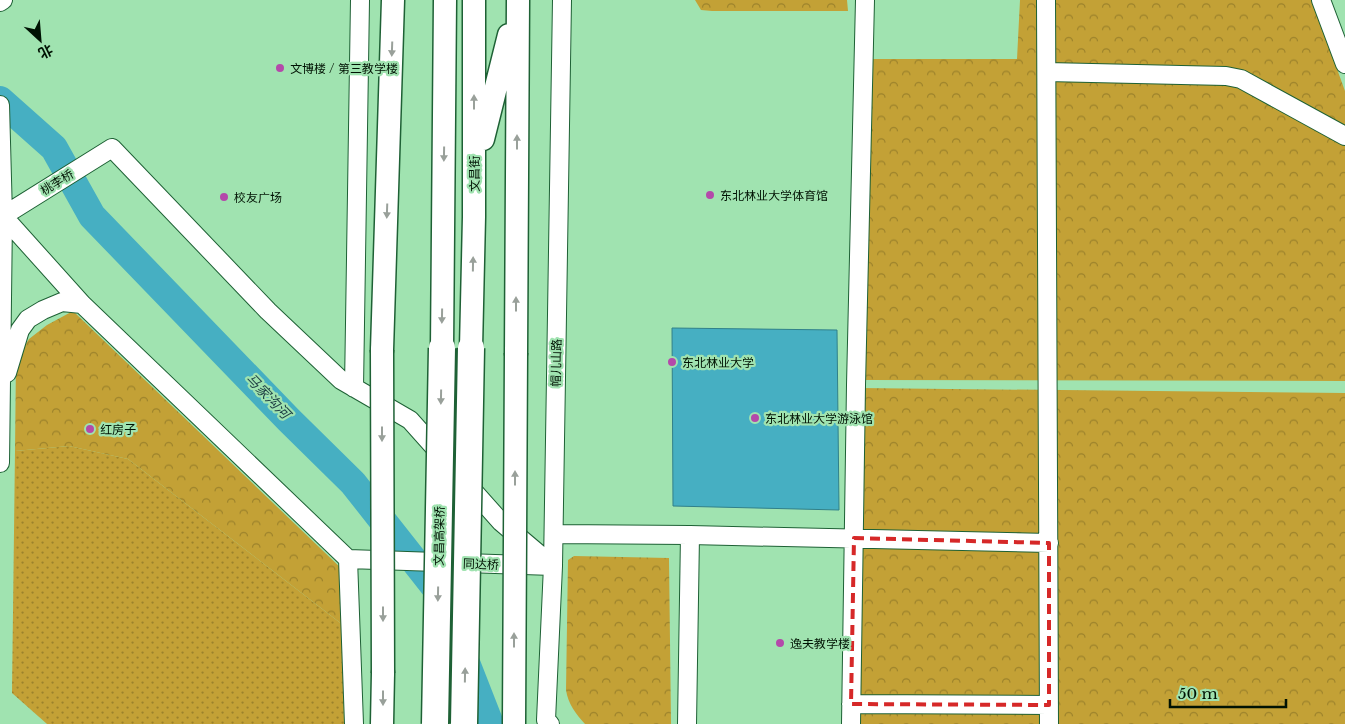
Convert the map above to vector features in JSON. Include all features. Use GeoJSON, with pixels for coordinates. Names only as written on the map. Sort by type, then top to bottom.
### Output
{"type":"FeatureCollection","features":[{"type":"Feature","properties":{"kind":"highway","name":"文昌高架桥"},"geometry":{"type":"LineString","coordinates":[[435,724],[442,348]]}},
{"type":"Feature","properties":{"kind":"highway"},"geometry":{"type":"LineString","coordinates":[[464,724],[471,348]]}},
{"type":"Feature","properties":{"kind":"main road"},"geometry":{"type":"LineString","coordinates":[[382,724],[382,350],[393,0]]}},
{"type":"Feature","properties":{"kind":"main road"},"geometry":{"type":"LineString","coordinates":[[442,348],[445,0]]}},
{"type":"Feature","properties":{"kind":"main road","name":"文昌街"},"geometry":{"type":"LineString","coordinates":[[471,348],[474,217],[474,0]]}},
{"type":"Feature","properties":{"kind":"main road"},"geometry":{"type":"LineString","coordinates":[[474,217],[480,155],[518,1]]}},
{"type":"Feature","properties":{"kind":"main road"},"geometry":{"type":"LineString","coordinates":[[514,724],[518,1]]}},
{"type":"Feature","properties":{"kind":"street"},"geometry":{"type":"LineString","coordinates":[[360,0],[354,388],[410,420],[501,522],[554,566]]}},
{"type":"Feature","properties":{"kind":"street","name":"帽儿山路"},"geometry":{"type":"LineString","coordinates":[[550,724],[546,720],[554,566],[562,0]]}},
{"type":"Feature","properties":{"kind":"street"},"geometry":{"type":"LineString","coordinates":[[850,724],[865,0]]}},
{"type":"Feature","properties":{"kind":"street"},"geometry":{"type":"LineString","coordinates":[[1046,0],[1050,724]]}},
{"type":"Feature","properties":{"kind":"street"},"geometry":{"type":"LineString","coordinates":[[1321,0],[1345,64]]}},
{"type":"Feature","properties":{"kind":"street"},"geometry":{"type":"LineString","coordinates":[[1047,72],[1226,76],[1241,79],[1345,136]]}},
{"type":"Feature","properties":{"kind":"street"},"geometry":{"type":"LineString","coordinates":[[0,105],[2,226],[0,463]]}},
{"type":"Feature","properties":{"kind":"street","name":"桃李桥"},"geometry":{"type":"LineString","coordinates":[[2,226],[112,148],[268,311],[341,380],[354,388]]}},
{"type":"Feature","properties":{"kind":"street"},"geometry":{"type":"LineString","coordinates":[[2,226],[348,559],[354,724]]}},
{"type":"Feature","properties":{"kind":"street"},"geometry":{"type":"LineString","coordinates":[[0,392],[20,330],[28,319],[62,302],[82,304]]}},
{"type":"Feature","properties":{"kind":"street"},"geometry":{"type":"LineString","coordinates":[[554,534],[1049,542]]}},
{"type":"Feature","properties":{"kind":"street"},"geometry":{"type":"LineString","coordinates":[[687,724],[690,535]]}},
{"type":"Feature","properties":{"kind":"street","name":"同达桥"},"geometry":{"type":"LineString","coordinates":[[348,559],[554,566]]}},
{"type":"Feature","properties":{"kind":"street"},"geometry":{"type":"LineString","coordinates":[[851,704],[1049,705]]}},
{"type":"Feature","properties":{"kind":"highlighted area"},"geometry":{"type":"Polygon","coordinates":[[[854,538],[1049,543],[1049,705],[851,704],[854,538]]]}},
{"type":"Feature","properties":{"kind":"green space"},"geometry":{"type":"Polygon","coordinates":[[[695,0],[847,0],[848,11],[712,11],[701,10],[695,0]]]}},
{"type":"Feature","properties":{"kind":"green space"},"geometry":{"type":"Polygon","coordinates":[[[1020,0],[1312,0],[1345,91],[1345,381],[863,380],[873,59],[1017,59],[1020,0]]]}},
{"type":"Feature","properties":{"kind":"green space"},"geometry":{"type":"Polygon","coordinates":[[[73,311],[343,570],[343,625],[128,459],[69,446],[15,451],[16,359],[29,339],[47,325],[73,311]]]}},
{"type":"Feature","properties":{"kind":"green space"},"geometry":{"type":"Polygon","coordinates":[[[859,388],[1345,393],[1345,724],[857,724],[859,388]]]}},
{"type":"Feature","properties":{"kind":"green space"},"geometry":{"type":"Polygon","coordinates":[[[69,446],[128,459],[343,625],[344,724],[47,724],[12,693],[15,451],[69,446]]]}},
{"type":"Feature","properties":{"kind":"green space"},"geometry":{"type":"Polygon","coordinates":[[[574,556],[669,558],[671,724],[585,724],[573,709],[566,690],[568,560],[574,556]]]}},
{"type":"Feature","properties":{"kind":"water","name":"东北林业大学游泳馆"},"geometry":{"type":"Polygon","coordinates":[[[672,328],[837,330],[839,510],[673,506],[672,328]]]}},
{"type":"Feature","properties":{"kind":"waterway","name":"马家沟河"},"geometry":{"type":"LineString","coordinates":[[0,100],[54,148],[92,216],[289,420],[353,483],[438,591],[490,724]]}},
{"type":"Feature","properties":{"kind":"place","name":"文博楼 / 第三教学楼"},"geometry":{"type":"Point","coordinates":[280,68]}},
{"type":"Feature","properties":{"kind":"place","name":"东北林业大学体育馆"},"geometry":{"type":"Point","coordinates":[710,195]}},
{"type":"Feature","properties":{"kind":"place","name":"校友广场"},"geometry":{"type":"Point","coordinates":[224,197]}},
{"type":"Feature","properties":{"kind":"place","name":"东北林业大学"},"geometry":{"type":"Point","coordinates":[672,362]}},
{"type":"Feature","properties":{"kind":"place","name":"东北林业大学游泳馆"},"geometry":{"type":"Point","coordinates":[755,418]}},
{"type":"Feature","properties":{"kind":"place","name":"红房子"},"geometry":{"type":"Point","coordinates":[90,429]}},
{"type":"Feature","properties":{"kind":"place","name":"逸夫教学楼"},"geometry":{"type":"Point","coordinates":[780,643]}}]}
